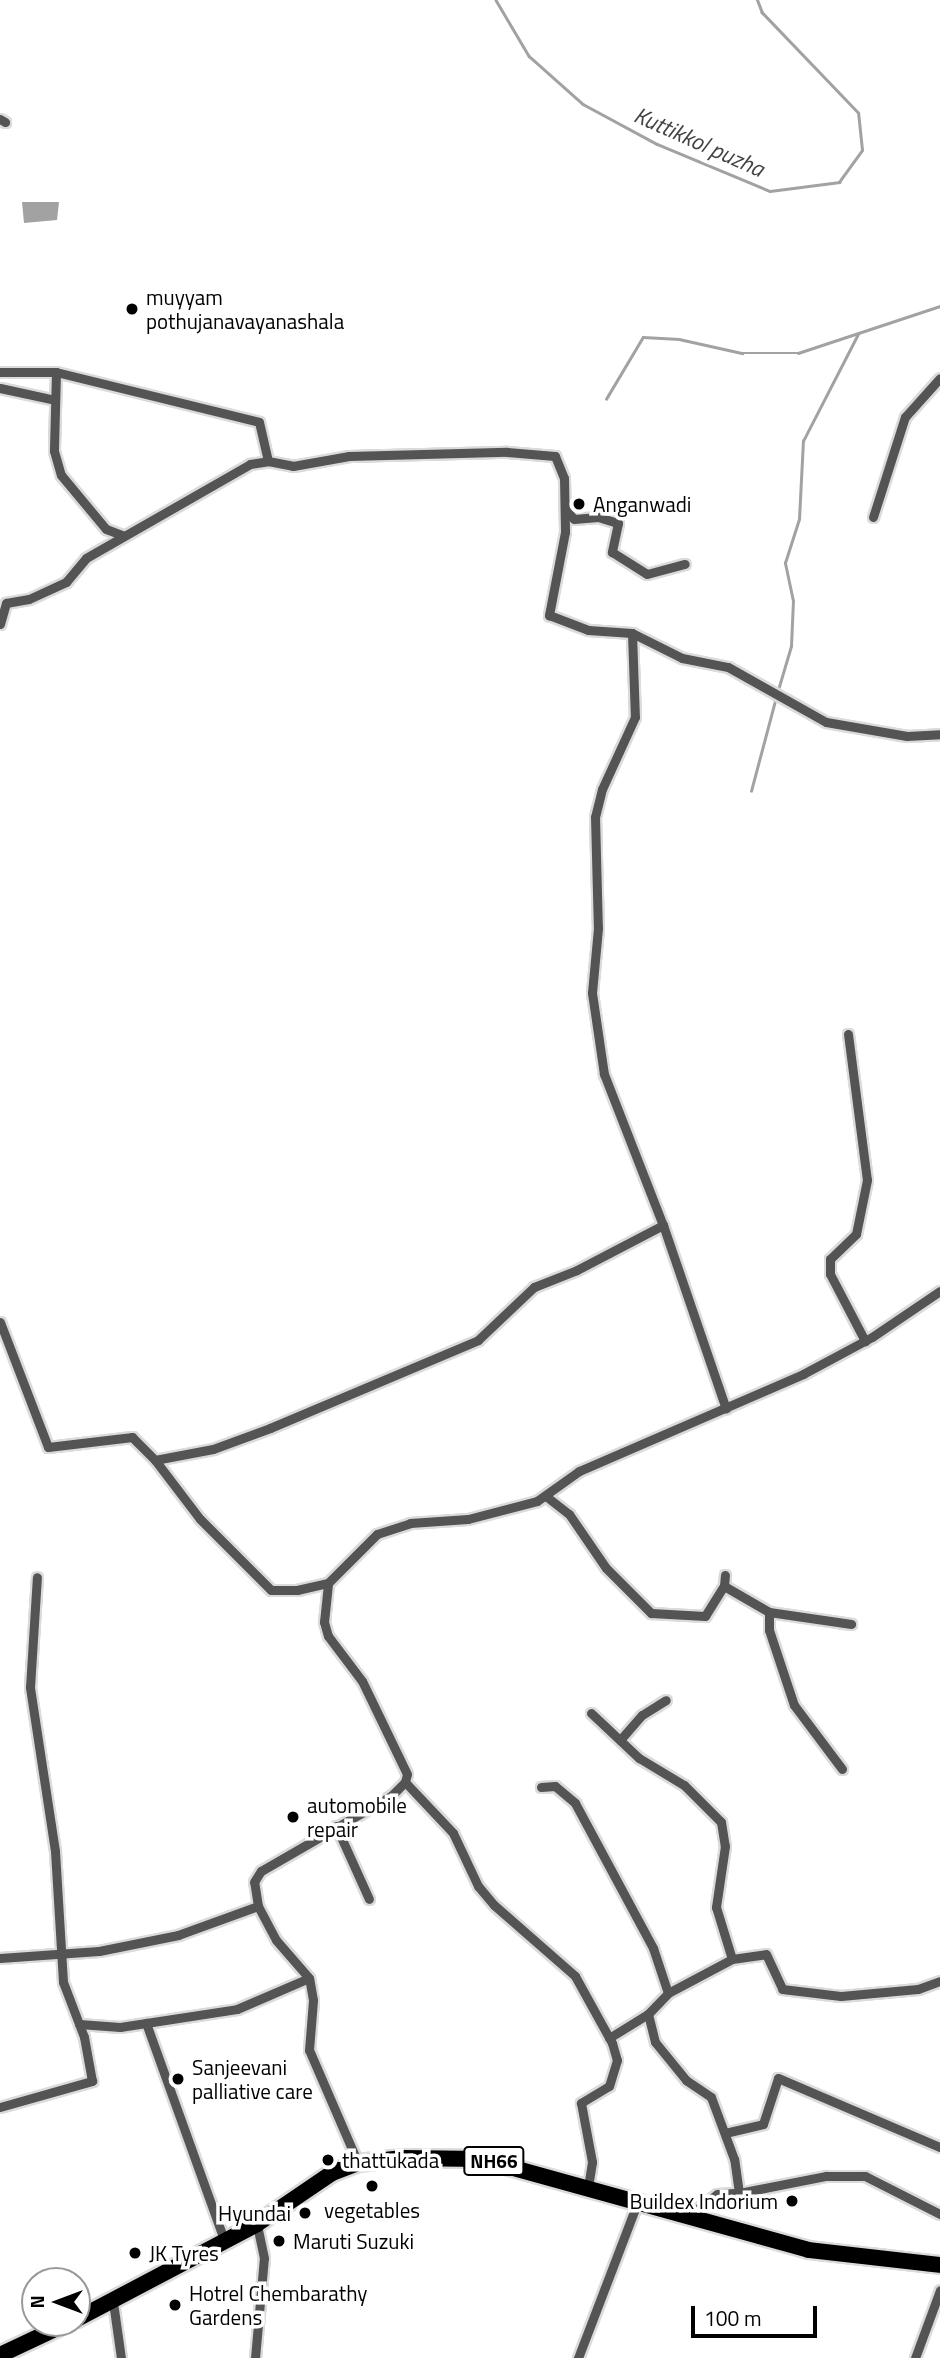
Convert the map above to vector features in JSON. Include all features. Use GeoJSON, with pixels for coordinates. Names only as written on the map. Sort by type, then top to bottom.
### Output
{"type":"FeatureCollection","features":[{"type":"Feature","properties":{"kind":"highway","name":"NH66"},"geometry":{"type":"LineString","coordinates":[[91,2312],[257,2224],[296,2194],[358,2164],[472,2158],[638,2201],[809,2250],[940,2265]]}},
{"type":"Feature","properties":{"kind":"highway"},"geometry":{"type":"LineString","coordinates":[[0,2354],[37,2337]]}},
{"type":"Feature","properties":{"kind":"street"},"geometry":{"type":"LineString","coordinates":[[0,372],[56,372],[259,422],[268,461]]}},
{"type":"Feature","properties":{"kind":"street"},"geometry":{"type":"LineString","coordinates":[[56,372],[54,451],[61,475],[106,529],[125,537]]}},
{"type":"Feature","properties":{"kind":"street"},"geometry":{"type":"LineString","coordinates":[[873,517],[905,417],[940,377]]}},
{"type":"Feature","properties":{"kind":"street"},"geometry":{"type":"LineString","coordinates":[[0,388],[55,400]]}},
{"type":"Feature","properties":{"kind":"street"},"geometry":{"type":"LineString","coordinates":[[0,624],[6,603],[29,600],[65,582],[86,558],[250,464],[268,461],[312,466],[349,456],[507,452],[555,456],[564,478],[565,532],[549,615],[588,630],[632,633],[682,658],[728,667],[826,722],[907,736],[940,734]]}},
{"type":"Feature","properties":{"kind":"street"},"geometry":{"type":"LineString","coordinates":[[565,509],[574,519],[598,517],[618,523],[612,552],[647,574],[685,564]]}},
{"type":"Feature","properties":{"kind":"street"},"geometry":{"type":"LineString","coordinates":[[632,633],[635,717],[602,789],[595,817],[597,928],[592,993],[604,1074],[663,1225],[726,1409]]}},
{"type":"Feature","properties":{"kind":"street"},"geometry":{"type":"LineString","coordinates":[[848,1034],[867,1180],[856,1234],[830,1259],[830,1274],[865,1341]]}},
{"type":"Feature","properties":{"kind":"street"},"geometry":{"type":"LineString","coordinates":[[155,1460],[213,1448],[270,1428],[478,1339],[534,1287],[577,1270],[663,1225]]}},
{"type":"Feature","properties":{"kind":"street"},"geometry":{"type":"LineString","coordinates":[[358,2164],[309,2050],[313,2000],[309,1978],[276,1940],[258,1906],[254,1882],[261,1871],[391,1796],[405,1782],[407,1774],[362,1681],[328,1636],[324,1622],[328,1583],[357,1550],[391,1527],[468,1519],[547,1497],[579,1471],[726,1409],[865,1341],[940,1291]]}},
{"type":"Feature","properties":{"kind":"street"},"geometry":{"type":"LineString","coordinates":[[0,1322],[48,1447],[132,1437],[155,1460],[200,1519],[271,1590],[297,1590],[328,1583]]}},
{"type":"Feature","properties":{"kind":"street"},"geometry":{"type":"LineString","coordinates":[[547,1497],[569,1514],[606,1568],[651,1613],[705,1616],[724,1586],[725,1575]]}},
{"type":"Feature","properties":{"kind":"street"},"geometry":{"type":"LineString","coordinates":[[0,2107],[92,2081],[79,2024],[63,1982],[55,1851],[30,1687],[37,1577]]}},
{"type":"Feature","properties":{"kind":"street"},"geometry":{"type":"LineString","coordinates":[[724,1586],[769,1612],[851,1623]]}},
{"type":"Feature","properties":{"kind":"street"},"geometry":{"type":"LineString","coordinates":[[769,1612],[772,1640],[794,1705],[842,1769]]}},
{"type":"Feature","properties":{"kind":"street"},"geometry":{"type":"LineString","coordinates":[[620,1740],[642,1715],[666,1700]]}},
{"type":"Feature","properties":{"kind":"street"},"geometry":{"type":"LineString","coordinates":[[591,1713],[639,1758],[684,1785],[721,1822],[724,1846],[716,1908],[732,1959]]}},
{"type":"Feature","properties":{"kind":"street"},"geometry":{"type":"LineString","coordinates":[[405,1782],[453,1833],[478,1886],[494,1905],[575,1976],[609,2038],[617,2060],[614,2076],[609,2086],[581,2103],[592,2162],[588,2188]]}},
{"type":"Feature","properties":{"kind":"street"},"geometry":{"type":"LineString","coordinates":[[541,1787],[555,1787],[575,1803],[653,1948],[668,1993]]}},
{"type":"Feature","properties":{"kind":"street"},"geometry":{"type":"LineString","coordinates":[[335,1826],[369,1899]]}},
{"type":"Feature","properties":{"kind":"street"},"geometry":{"type":"LineString","coordinates":[[0,1958],[60,1956],[178,1935],[258,1906]]}},
{"type":"Feature","properties":{"kind":"street"},"geometry":{"type":"LineString","coordinates":[[609,2038],[648,2014],[668,1993],[732,1959],[766,1954],[782,1989],[841,1996],[918,1989],[940,1981]]}},
{"type":"Feature","properties":{"kind":"street"},"geometry":{"type":"LineString","coordinates":[[79,2024],[146,2023],[237,2009],[309,1978]]}},
{"type":"Feature","properties":{"kind":"street"},"geometry":{"type":"LineString","coordinates":[[648,2014],[655,2042],[686,2080],[711,2097],[724,2133],[739,2193]]}},
{"type":"Feature","properties":{"kind":"street"},"geometry":{"type":"LineString","coordinates":[[146,2023],[225,2242]]}},
{"type":"Feature","properties":{"kind":"street"},"geometry":{"type":"LineString","coordinates":[[724,2133],[763,2124],[778,2078],[940,2147]]}},
{"type":"Feature","properties":{"kind":"street"},"geometry":{"type":"LineString","coordinates":[[688,2216],[717,2194],[739,2193],[826,2176],[865,2176],[940,2214]]}},
{"type":"Feature","properties":{"kind":"street"},"geometry":{"type":"LineString","coordinates":[[578,2358],[638,2201]]}},
{"type":"Feature","properties":{"kind":"street"},"geometry":{"type":"LineString","coordinates":[[255,2358],[264,2258],[257,2224]]}},
{"type":"Feature","properties":{"kind":"street"},"geometry":{"type":"LineString","coordinates":[[915,2358],[940,2290]]}},
{"type":"Feature","properties":{"kind":"street"},"geometry":{"type":"LineString","coordinates":[[113,2302],[121,2358]]}},
{"type":"Feature","properties":{"kind":"shaded area"},"geometry":{"type":"Polygon","coordinates":[[[22,202],[59,202],[57,220],[24,223],[22,202]]]}},
{"type":"Feature","properties":{"kind":"waterway","name":"Kuttikkol puzha"},"geometry":{"type":"LineString","coordinates":[[496,0],[529,56],[583,104],[657,144],[770,191],[839,182],[862,150],[858,113],[762,13],[757,0]]}},
{"type":"Feature","properties":{"kind":"waterway"},"geometry":{"type":"LineString","coordinates":[[606,399],[643,337],[679,339],[742,353],[798,353],[940,306]]}},
{"type":"Feature","properties":{"kind":"waterway"},"geometry":{"type":"LineString","coordinates":[[778,690],[791,646],[793,601],[785,563],[799,519],[803,441],[858,334]]}},
{"type":"Feature","properties":{"kind":"waterway"},"geometry":{"type":"LineString","coordinates":[[751,791],[776,697]]}},
{"type":"Feature","properties":{"kind":"place","name":"muyyam pothujanavayanashala"},"geometry":{"type":"Point","coordinates":[132,309]}},
{"type":"Feature","properties":{"kind":"place","name":"Anganwadi"},"geometry":{"type":"Point","coordinates":[579,504]}},
{"type":"Feature","properties":{"kind":"place","name":"automobile repair"},"geometry":{"type":"Point","coordinates":[293,1817]}},
{"type":"Feature","properties":{"kind":"place","name":"Sanjeevani palliative care"},"geometry":{"type":"Point","coordinates":[178,2079]}},
{"type":"Feature","properties":{"kind":"place","name":"thattukada"},"geometry":{"type":"Point","coordinates":[328,2160]}},
{"type":"Feature","properties":{"kind":"place","name":"vegetables"},"geometry":{"type":"Point","coordinates":[372,2186]}},
{"type":"Feature","properties":{"kind":"place","name":"Buildex Indorium"},"geometry":{"type":"Point","coordinates":[792,2201]}},
{"type":"Feature","properties":{"kind":"place","name":"Hyundai"},"geometry":{"type":"Point","coordinates":[305,2213]}},
{"type":"Feature","properties":{"kind":"place","name":"Maruti Suzuki"},"geometry":{"type":"Point","coordinates":[279,2241]}},
{"type":"Feature","properties":{"kind":"place","name":"JK Tyres"},"geometry":{"type":"Point","coordinates":[135,2253]}},
{"type":"Feature","properties":{"kind":"place","name":"Hotrel Chembarathy Gardens"},"geometry":{"type":"Point","coordinates":[175,2305]}}]}
